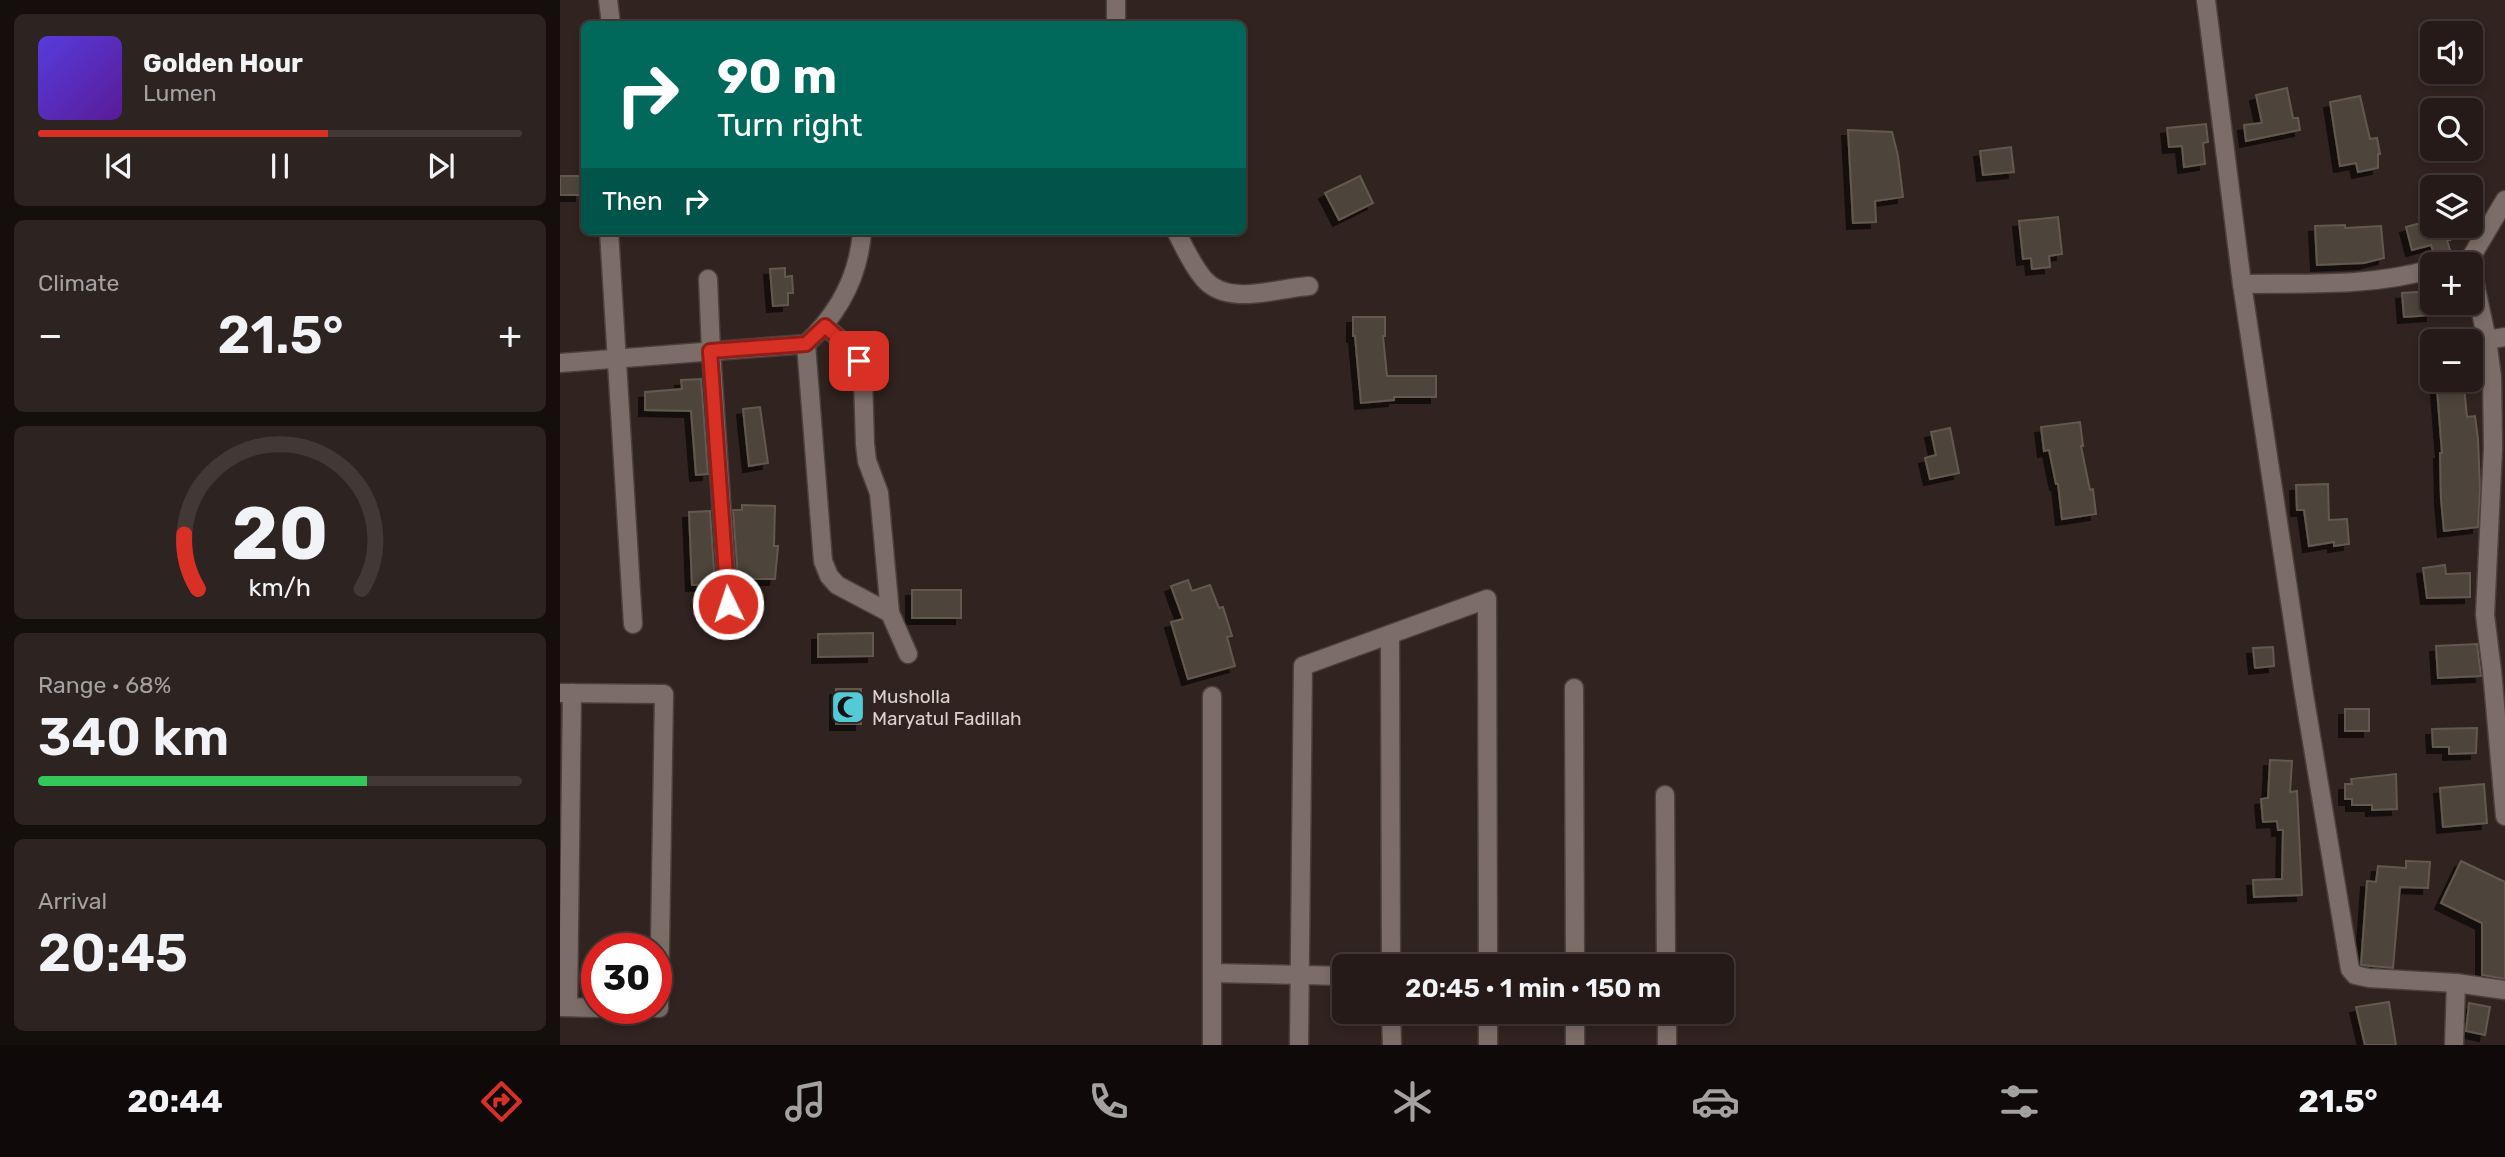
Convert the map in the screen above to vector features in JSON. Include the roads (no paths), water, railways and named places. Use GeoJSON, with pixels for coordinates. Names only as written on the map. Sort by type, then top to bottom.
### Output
{"type":"FeatureCollection","features":[{"type":"Feature","properties":{"kind":"street"},"geometry":{"type":"LineString","coordinates":[[608,0],[611,21]]}},
{"type":"Feature","properties":{"kind":"street"},"geometry":{"type":"LineString","coordinates":[[1116,0],[1116,21]]}},
{"type":"Feature","properties":{"kind":"street"},"geometry":{"type":"LineString","coordinates":[[2206,0],[2242,284],[2304,694],[2350,969],[2355,975],[2369,978],[2456,983],[2505,990]]}},
{"type":"Feature","properties":{"kind":"street"},"geometry":{"type":"LineString","coordinates":[[2476,252],[2505,200]]}},
{"type":"Feature","properties":{"kind":"street"},"geometry":{"type":"LineString","coordinates":[[609,235],[633,624]]}},
{"type":"Feature","properties":{"kind":"street"},"geometry":{"type":"LineString","coordinates":[[560,363],[806,344],[825,326],[851,285],[861,235]]}},
{"type":"Feature","properties":{"kind":"street"},"geometry":{"type":"LineString","coordinates":[[1177,235],[1203,278],[1214,288],[1222,291],[1265,292],[1309,286]]}},
{"type":"Feature","properties":{"kind":"street"},"geometry":{"type":"LineString","coordinates":[[2242,284],[2372,281],[2420,272]]}},
{"type":"Feature","properties":{"kind":"street"},"geometry":{"type":"LineString","coordinates":[[708,279],[710,351],[728,604]]}},
{"type":"Feature","properties":{"kind":"street"},"geometry":{"type":"LineString","coordinates":[[2483,300],[2496,338],[2492,377],[2493,448],[2485,615],[2493,671],[2505,816]]}},
{"type":"Feature","properties":{"kind":"street"},"geometry":{"type":"LineString","coordinates":[[825,326],[854,352],[863,379],[865,444],[867,461],[879,493],[890,613],[908,654]]}},
{"type":"Feature","properties":{"kind":"street"},"geometry":{"type":"LineString","coordinates":[[806,344],[823,561],[829,576],[837,585],[890,613]]}},
{"type":"Feature","properties":{"kind":"street"},"geometry":{"type":"LineString","coordinates":[[1299,1045],[1302,975],[1303,666],[1487,599],[1488,954]]}},
{"type":"Feature","properties":{"kind":"street"},"geometry":{"type":"LineString","coordinates":[[1390,635],[1391,954]]}},
{"type":"Feature","properties":{"kind":"street"},"geometry":{"type":"LineString","coordinates":[[1574,688],[1575,954]]}},
{"type":"Feature","properties":{"kind":"street"},"geometry":{"type":"LineString","coordinates":[[564,1007],[566,693],[664,694],[660,933]]}},
{"type":"Feature","properties":{"kind":"street"},"geometry":{"type":"LineString","coordinates":[[1212,696],[1212,1045]]}},
{"type":"Feature","properties":{"kind":"street"},"geometry":{"type":"LineString","coordinates":[[1665,795],[1666,954]]}},
{"type":"Feature","properties":{"kind":"street"},"geometry":{"type":"LineString","coordinates":[[1212,973],[1332,976]]}},
{"type":"Feature","properties":{"kind":"street"},"geometry":{"type":"LineString","coordinates":[[2454,1045],[2456,983]]}},
{"type":"Feature","properties":{"kind":"street"},"geometry":{"type":"LineString","coordinates":[[1391,1024],[1392,1045]]}},
{"type":"Feature","properties":{"kind":"street"},"geometry":{"type":"LineString","coordinates":[[1488,1024],[1488,1045]]}},
{"type":"Feature","properties":{"kind":"street"},"geometry":{"type":"LineString","coordinates":[[1575,1024],[1575,1045]]}},
{"type":"Feature","properties":{"kind":"street"},"geometry":{"type":"LineString","coordinates":[[1667,1024],[1667,1045]]}},
{"type":"Feature","properties":{"kind":"place","name":"Musholla Maryatul Fadillah"},"geometry":{"type":"Point","coordinates":[848,707]}}]}
